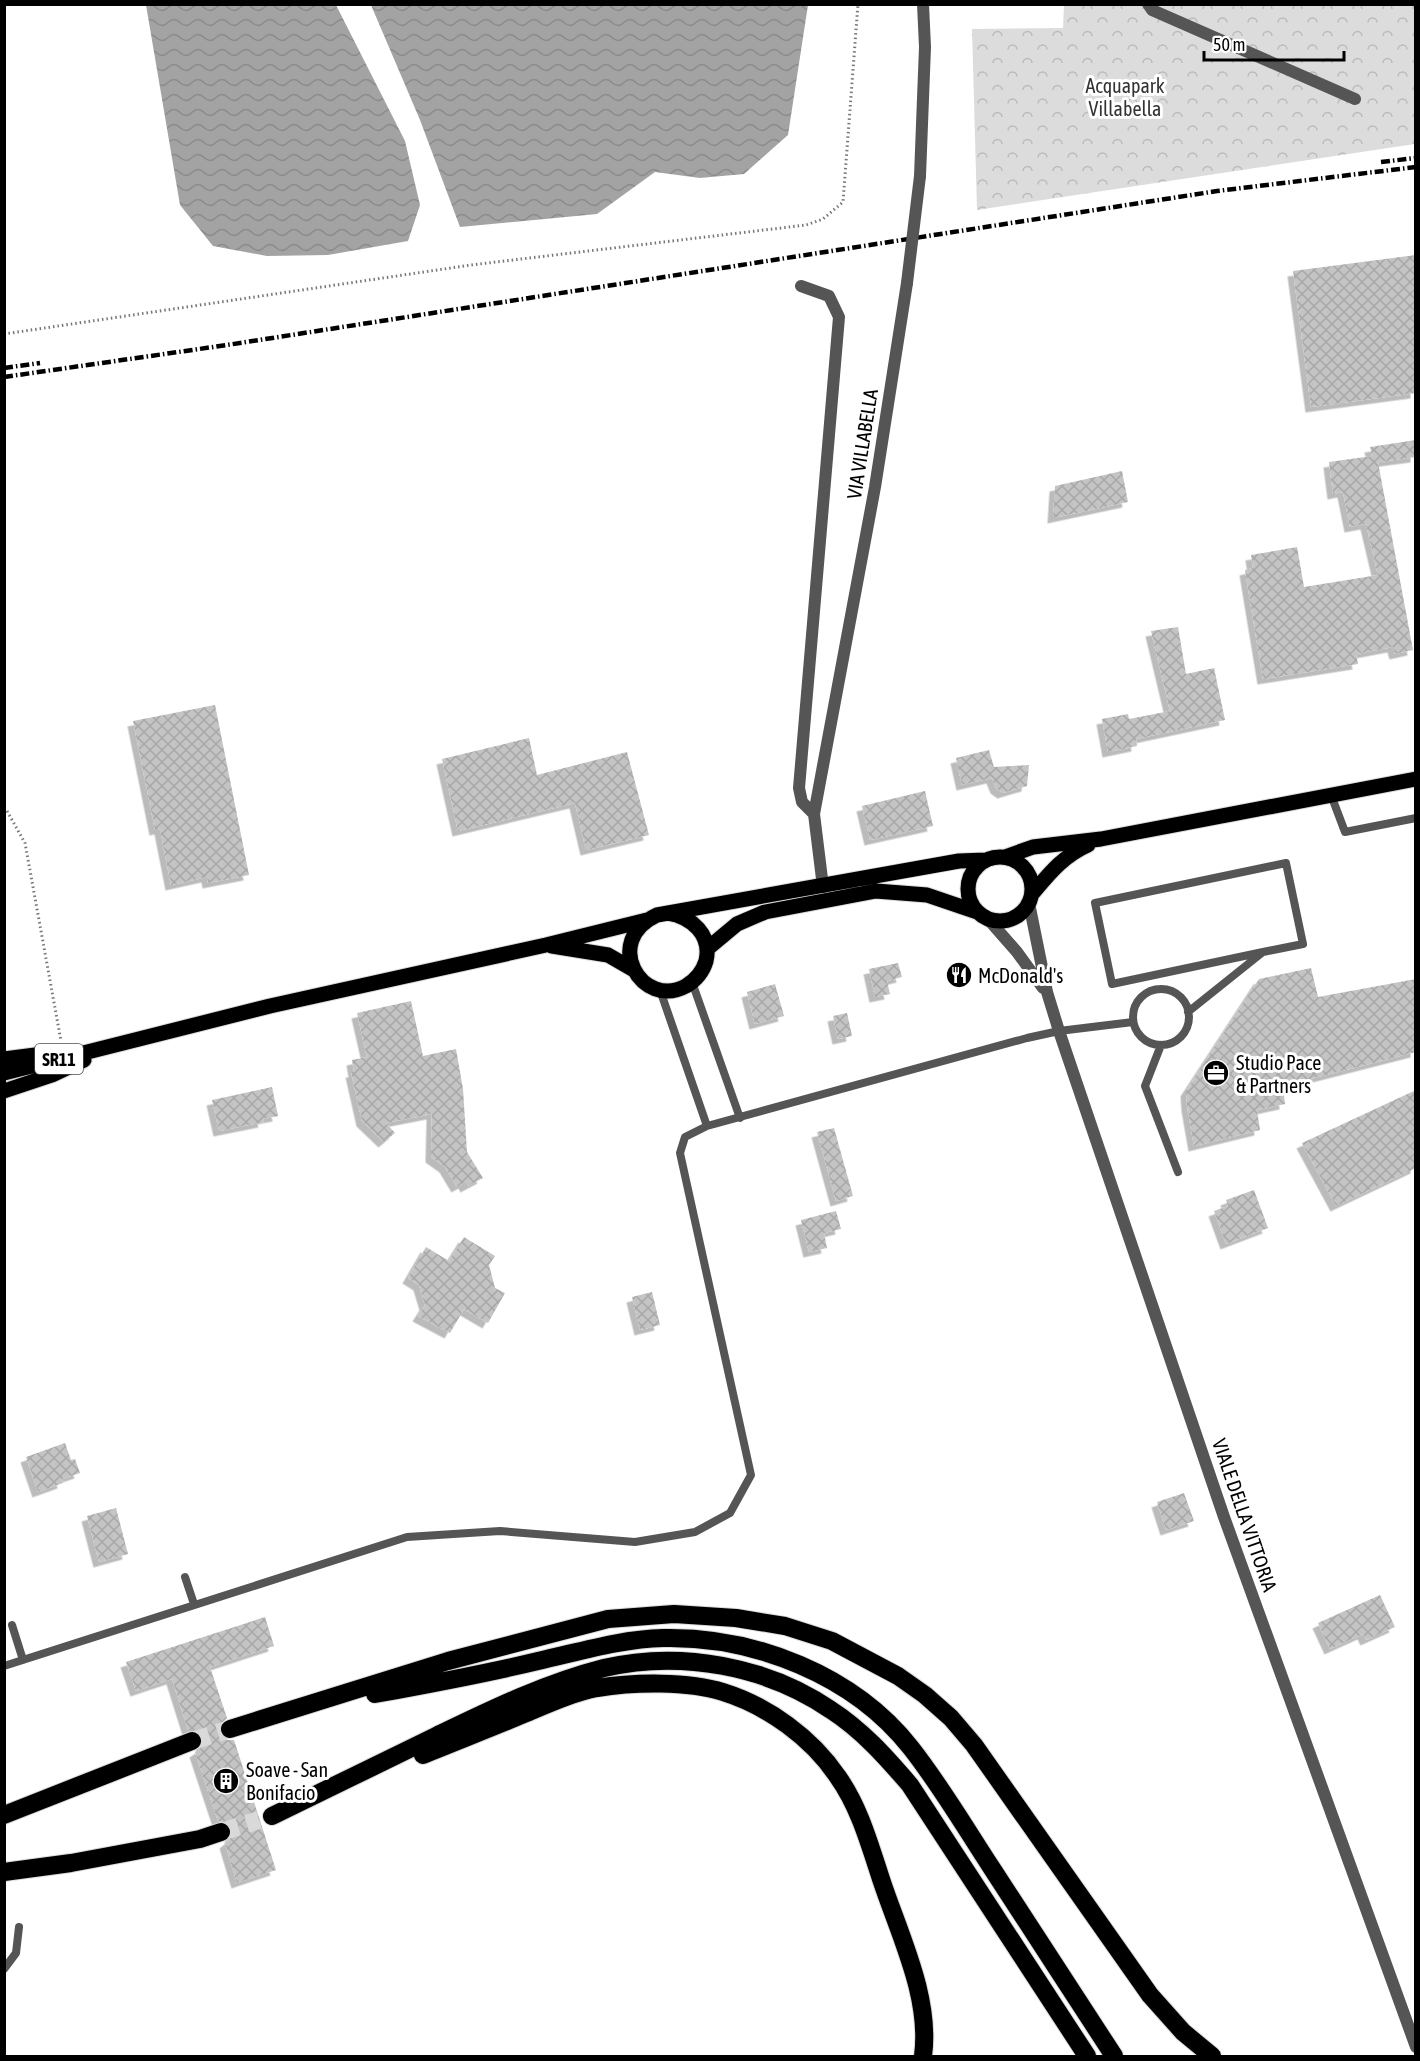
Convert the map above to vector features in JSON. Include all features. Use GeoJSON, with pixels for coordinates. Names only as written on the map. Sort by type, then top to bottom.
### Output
{"type":"FeatureCollection","features":[{"type":"Feature","properties":{"kind":"highway"},"geometry":{"type":"LineString","coordinates":[[230,1729],[448,1661],[608,1619],[674,1614],[736,1618],[785,1626],[832,1641],[897,1676],[925,1695],[951,1718],[974,1745],[1150,1995],[1183,2032],[1212,2056]]}},
{"type":"Feature","properties":{"kind":"highway"},"geometry":{"type":"LineString","coordinates":[[295,1708],[479,1674],[617,1643],[640,1640],[664,1638],[705,1640],[742,1646],[798,1664],[859,1700],[893,1728],[910,1747],[944,1795],[1114,2056]]}},
{"type":"Feature","properties":{"kind":"highway"},"geometry":{"type":"LineString","coordinates":[[923,2056],[926,2038],[920,1994],[867,1838],[854,1805],[839,1777],[815,1748],[786,1724],[756,1706],[724,1692],[684,1684],[597,1689],[556,1701],[266,1818],[483,1714],[542,1688],[605,1668],[649,1661],[693,1662],[745,1671],[796,1690],[830,1709],[886,1756],[910,1785],[1087,2056]]}},
{"type":"Feature","properties":{"kind":"highway"},"geometry":{"type":"LineString","coordinates":[[4,1815],[192,1741]]}},
{"type":"Feature","properties":{"kind":"highway"},"geometry":{"type":"LineString","coordinates":[[4,1872],[71,1863],[200,1839],[221,1832]]}},
{"type":"Feature","properties":{"kind":"main road"},"geometry":{"type":"LineString","coordinates":[[4,1059],[114,1045],[270,1006],[546,945],[668,913],[959,861],[1005,857],[1033,847],[1101,839],[1416,779]]}},
{"type":"Feature","properties":{"kind":"main road"},"geometry":{"type":"LineString","coordinates":[[707,949],[737,924],[765,912],[876,891],[927,895],[997,921],[1007,920],[1016,917],[1059,863],[1072,852],[1101,839]]}},
{"type":"Feature","properties":{"kind":"main road"},"geometry":{"type":"LineString","coordinates":[[1005,857],[1023,866],[1032,884],[1030,898]]}},
{"type":"Feature","properties":{"kind":"main road"},"geometry":{"type":"LineString","coordinates":[[982,915],[972,905],[968,888],[973,871],[986,860]]}},
{"type":"Feature","properties":{"kind":"main road"},"geometry":{"type":"LineString","coordinates":[[647,920],[639,927],[630,948],[630,959],[634,970],[649,986],[671,991],[682,988],[700,973],[706,962],[707,949],[704,938],[690,920],[668,913]]}},
{"type":"Feature","properties":{"kind":"main road"},"geometry":{"type":"LineString","coordinates":[[546,945],[608,955],[634,970]]}},
{"type":"Feature","properties":{"kind":"main road"},"geometry":{"type":"LineString","coordinates":[[4,1091],[52,1075],[114,1045]]}},
{"type":"Feature","properties":{"kind":"main road","name":"SR11"},"geometry":{"type":"LineString","coordinates":[[4,1073],[114,1045]]}},
{"type":"Feature","properties":{"kind":"street","name":"VIA VILLABELLA"},"geometry":{"type":"LineString","coordinates":[[823,887],[814,814],[875,487],[908,283],[920,176],[925,47],[923,4]]}},
{"type":"Feature","properties":{"kind":"street"},"geometry":{"type":"LineString","coordinates":[[1148,4],[1152,10],[1355,99]]}},
{"type":"Feature","properties":{"kind":"street"},"geometry":{"type":"LineString","coordinates":[[801,286],[829,296],[839,317],[799,788],[802,802],[814,814]]}},
{"type":"Feature","properties":{"kind":"street","name":"VIALE DELLA VITTORIA"},"geometry":{"type":"LineString","coordinates":[[1030,898],[1047,992],[1059,1031],[1224,1517],[1416,2047]]}},
{"type":"Feature","properties":{"kind":"street","name":"VIALE DELLA VITTORIA"},"geometry":{"type":"LineString","coordinates":[[982,915],[1017,952],[1047,992]]}},
{"type":"Feature","properties":{"kind":"lane"},"geometry":{"type":"LineString","coordinates":[[1331,795],[1345,832],[1416,818]]}},
{"type":"Feature","properties":{"kind":"lane"},"geometry":{"type":"LineString","coordinates":[[1286,863],[1303,944],[1263,952],[1112,984],[1095,903],[1286,863]]}},
{"type":"Feature","properties":{"kind":"lane"},"geometry":{"type":"LineString","coordinates":[[1188,1012],[1263,952]]}},
{"type":"Feature","properties":{"kind":"lane"},"geometry":{"type":"LineString","coordinates":[[1140,978],[1143,995]]}},
{"type":"Feature","properties":{"kind":"lane"},"geometry":{"type":"LineString","coordinates":[[692,982],[740,1118]]}},
{"type":"Feature","properties":{"kind":"lane"},"geometry":{"type":"LineString","coordinates":[[1161,988],[1179,995],[1188,1012],[1185,1031],[1179,1038],[1161,1045],[1143,1038],[1136,1031],[1133,1022],[1134,1007],[1143,995],[1161,988]]}},
{"type":"Feature","properties":{"kind":"lane"},"geometry":{"type":"LineString","coordinates":[[660,990],[707,1126]]}},
{"type":"Feature","properties":{"kind":"lane"},"geometry":{"type":"LineString","coordinates":[[4,1666],[407,1537],[500,1531],[635,1542],[695,1532],[730,1513],[751,1475],[680,1153],[685,1137],[707,1126],[1059,1031],[1133,1022]]}},
{"type":"Feature","properties":{"kind":"lane"},"geometry":{"type":"LineString","coordinates":[[1161,1045],[1145,1086],[1178,1172]]}},
{"type":"Feature","properties":{"kind":"lane"},"geometry":{"type":"LineString","coordinates":[[185,1577],[194,1604]]}},
{"type":"Feature","properties":{"kind":"lane"},"geometry":{"type":"LineString","coordinates":[[12,1625],[23,1660]]}},
{"type":"Feature","properties":{"kind":"lane"},"geometry":{"type":"LineString","coordinates":[[4,1969],[16,1953],[19,1926]]}},
{"type":"Feature","properties":{"kind":"path"},"geometry":{"type":"LineString","coordinates":[[4,334],[471,265],[806,225],[823,219],[843,202],[858,4]]}},
{"type":"Feature","properties":{"kind":"path"},"geometry":{"type":"LineString","coordinates":[[7,811],[25,843],[63,1051]]}},
{"type":"Feature","properties":{"kind":"green space","name":"Acquapark Villabella"},"geometry":{"type":"Polygon","coordinates":[[[1064,5],[1415,5],[1415,144],[977,210],[972,29],[1063,28],[1064,5]]]}},
{"type":"Feature","properties":{"kind":"water"},"geometry":{"type":"Polygon","coordinates":[[[146,5],[336,5],[405,141],[420,205],[408,241],[328,255],[267,256],[213,246],[180,205],[146,5]]]}},
{"type":"Feature","properties":{"kind":"water"},"geometry":{"type":"Polygon","coordinates":[[[371,5],[808,5],[788,135],[744,174],[700,178],[655,172],[597,214],[460,227],[420,120],[371,5]]]}},
{"type":"Feature","properties":{"kind":"building"},"geometry":{"type":"Polygon","coordinates":[[[1416,255],[1416,393],[1311,407],[1293,271],[1416,255]]]}},
{"type":"Feature","properties":{"kind":"building"},"geometry":{"type":"Polygon","coordinates":[[[1416,440],[1416,457],[1378,462],[1413,650],[1395,654],[1393,647],[1356,654],[1358,664],[1263,679],[1245,570],[1253,568],[1251,555],[1297,547],[1304,587],[1378,575],[1366,524],[1350,527],[1343,492],[1333,494],[1329,462],[1372,456],[1370,447],[1416,440]]]}},
{"type":"Feature","properties":{"kind":"building"},"geometry":{"type":"Polygon","coordinates":[[[1122,471],[1128,502],[1053,518],[1055,486],[1122,471]]]}},
{"type":"Feature","properties":{"kind":"building"},"geometry":{"type":"Polygon","coordinates":[[[1178,627],[1186,674],[1214,668],[1225,720],[1136,739],[1137,746],[1108,752],[1102,719],[1128,714],[1129,719],[1170,711],[1151,631],[1178,627]]]}},
{"type":"Feature","properties":{"kind":"building"},"geometry":{"type":"Polygon","coordinates":[[[215,705],[249,875],[208,883],[207,877],[171,885],[160,829],[155,830],[133,721],[215,705]]]}},
{"type":"Feature","properties":{"kind":"building"},"geometry":{"type":"Polygon","coordinates":[[[529,738],[537,775],[627,752],[649,835],[586,850],[575,803],[458,831],[442,759],[529,738]]]}},
{"type":"Feature","properties":{"kind":"building"},"geometry":{"type":"Polygon","coordinates":[[[989,750],[994,767],[1029,765],[1027,786],[1003,793],[996,788],[992,778],[962,785],[956,758],[989,750]]]}},
{"type":"Feature","properties":{"kind":"building"},"geometry":{"type":"Polygon","coordinates":[[[925,791],[933,826],[870,840],[862,806],[925,791]]]}},
{"type":"Feature","properties":{"kind":"building"},"geometry":{"type":"Polygon","coordinates":[[[898,963],[902,977],[887,981],[890,994],[875,997],[869,969],[898,963]]]}},
{"type":"Feature","properties":{"kind":"building"},"geometry":{"type":"Polygon","coordinates":[[[1311,968],[1318,997],[1416,979],[1416,1052],[1283,1086],[1285,1104],[1257,1110],[1260,1130],[1194,1146],[1186,1091],[1259,979],[1311,968]]]}},
{"type":"Feature","properties":{"kind":"building"},"geometry":{"type":"Polygon","coordinates":[[[775,984],[784,1016],[755,1024],[747,992],[775,984]]]}},
{"type":"Feature","properties":{"kind":"building"},"geometry":{"type":"Polygon","coordinates":[[[411,1001],[423,1056],[456,1049],[463,1089],[467,1152],[483,1178],[466,1187],[464,1183],[457,1187],[445,1167],[431,1157],[432,1114],[386,1123],[395,1133],[384,1142],[362,1121],[351,1072],[354,1072],[352,1060],[367,1057],[357,1013],[411,1001]]]}},
{"type":"Feature","properties":{"kind":"building"},"geometry":{"type":"Polygon","coordinates":[[[847,1013],[852,1036],[838,1039],[833,1016],[847,1013]]]}},
{"type":"Feature","properties":{"kind":"building"},"geometry":{"type":"Polygon","coordinates":[[[272,1087],[278,1116],[263,1119],[264,1122],[219,1131],[212,1100],[272,1087]]]}},
{"type":"Feature","properties":{"kind":"building"},"geometry":{"type":"Polygon","coordinates":[[[1416,1090],[1416,1168],[1336,1206],[1302,1143],[1416,1090]]]}},
{"type":"Feature","properties":{"kind":"building"},"geometry":{"type":"Polygon","coordinates":[[[834,1128],[853,1196],[836,1201],[817,1132],[834,1128]]]}},
{"type":"Feature","properties":{"kind":"building"},"geometry":{"type":"Polygon","coordinates":[[[1254,1190],[1268,1228],[1226,1244],[1214,1211],[1228,1206],[1226,1200],[1254,1190]]]}},
{"type":"Feature","properties":{"kind":"building"},"geometry":{"type":"Polygon","coordinates":[[[836,1211],[841,1229],[824,1233],[827,1248],[809,1252],[801,1220],[836,1211]]]}},
{"type":"Feature","properties":{"kind":"building"},"geometry":{"type":"Polygon","coordinates":[[[464,1237],[495,1256],[489,1265],[495,1288],[505,1293],[488,1323],[464,1309],[450,1333],[418,1316],[425,1305],[419,1285],[408,1278],[426,1247],[449,1261],[464,1237]]]}},
{"type":"Feature","properties":{"kind":"building"},"geometry":{"type":"Polygon","coordinates":[[[652,1292],[660,1325],[640,1330],[632,1297],[652,1292]]]}},
{"type":"Feature","properties":{"kind":"building"},"geometry":{"type":"Polygon","coordinates":[[[65,1443],[71,1460],[75,1459],[80,1473],[62,1479],[63,1483],[38,1492],[26,1457],[65,1443]]]}},
{"type":"Feature","properties":{"kind":"building"},"geometry":{"type":"Polygon","coordinates":[[[1184,1493],[1194,1521],[1166,1530],[1157,1502],[1184,1493]]]}},
{"type":"Feature","properties":{"kind":"building"},"geometry":{"type":"Polygon","coordinates":[[[116,1508],[128,1554],[99,1562],[87,1516],[116,1508]]]}},
{"type":"Feature","properties":{"kind":"building"},"geometry":{"type":"Polygon","coordinates":[[[1380,1595],[1395,1627],[1366,1640],[1363,1634],[1330,1649],[1318,1623],[1380,1595]]]}},
{"type":"Feature","properties":{"kind":"building","name":"Soave - San Bonifacio"},"geometry":{"type":"Polygon","coordinates":[[[265,1617],[274,1646],[210,1667],[227,1718],[219,1726],[220,1733],[227,1740],[234,1740],[276,1870],[237,1883],[225,1843],[230,1839],[232,1829],[228,1823],[218,1821],[195,1752],[201,1748],[202,1736],[194,1730],[188,1730],[172,1679],[136,1691],[126,1662],[265,1617]]]}},
{"type":"Feature","properties":{"kind":"tunnel"},"geometry":{"type":"LineString","coordinates":[[192,1741],[230,1729]]}},
{"type":"Feature","properties":{"kind":"tunnel"},"geometry":{"type":"LineString","coordinates":[[221,1832],[259,1820]]}},
{"type":"Feature","properties":{"kind":"railway"},"geometry":{"type":"LineString","coordinates":[[1381,162],[1416,158]]}},
{"type":"Feature","properties":{"kind":"railway"},"geometry":{"type":"LineString","coordinates":[[4,377],[227,345],[1217,191],[1416,167]]}},
{"type":"Feature","properties":{"kind":"railway"},"geometry":{"type":"LineString","coordinates":[[4,368],[40,363]]}},
{"type":"Feature","properties":{"kind":"place","name":"McDonald's"},"geometry":{"type":"Point","coordinates":[959,975]}},
{"type":"Feature","properties":{"kind":"place","name":"Studio Pace & Partners"},"geometry":{"type":"Point","coordinates":[1216,1073]}},
{"type":"Feature","properties":{"kind":"place","name":"Soave - San Bonifacio"},"geometry":{"type":"Point","coordinates":[226,1781]}}]}
